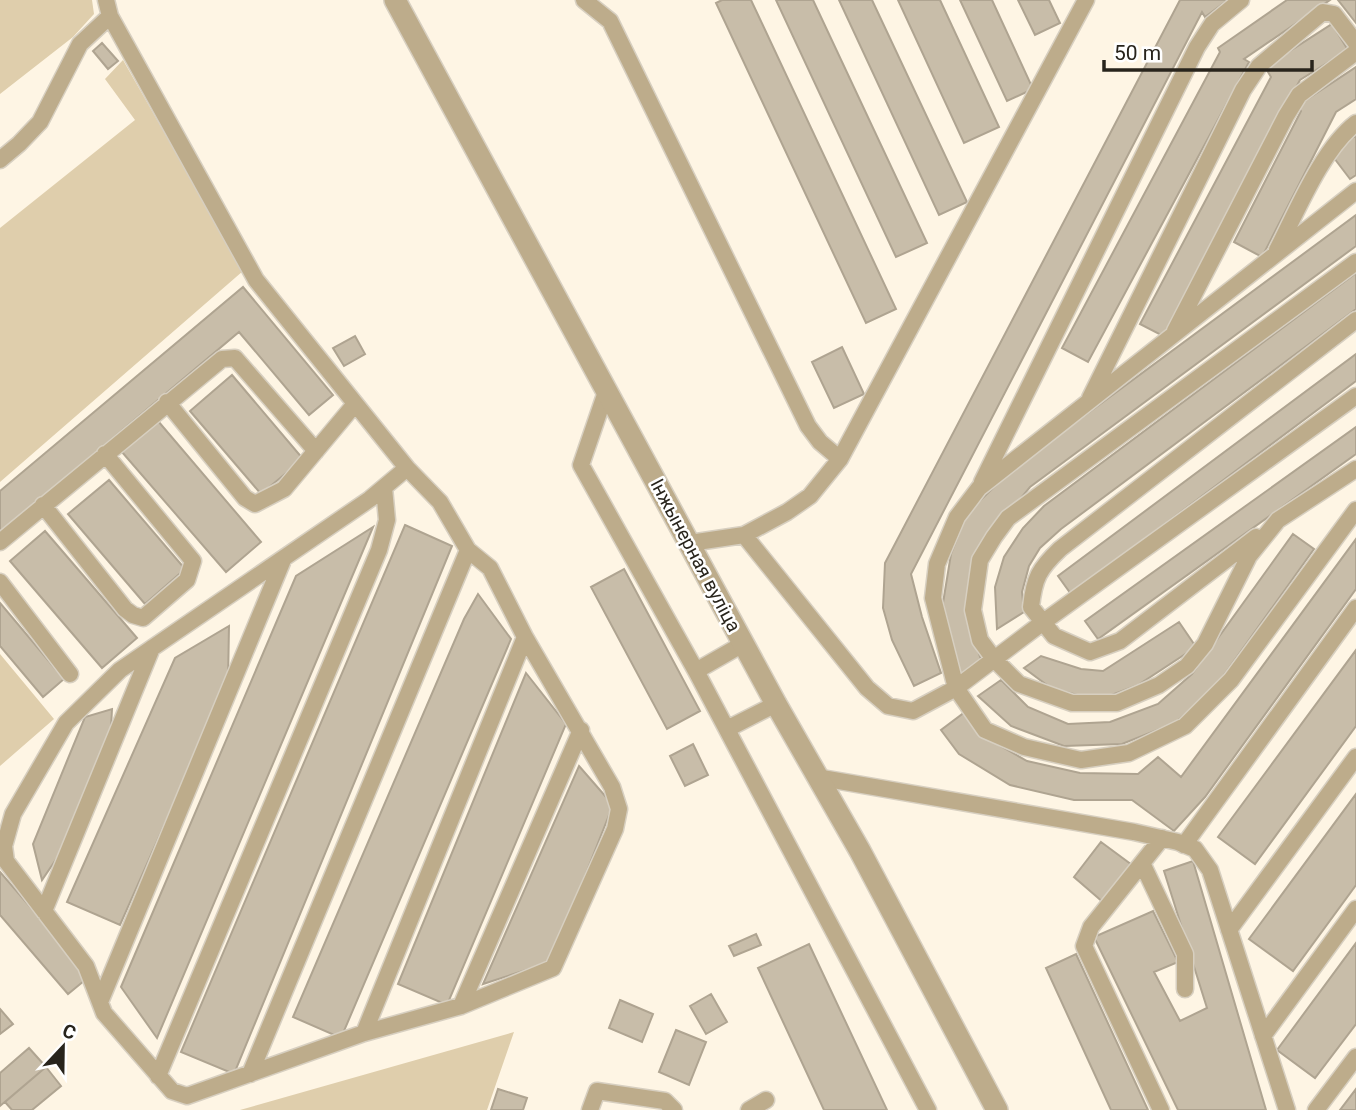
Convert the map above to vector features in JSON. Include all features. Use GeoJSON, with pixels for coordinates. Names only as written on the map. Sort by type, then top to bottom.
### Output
{"type":"FeatureCollection","features":[{"type":"Feature","properties":{"kind":"street","name":"Інжынерная вуліца"},"geometry":{"type":"LineString","coordinates":[[395,0],[743,644],[860,851],[997,1110]]}},
{"type":"Feature","properties":{"kind":"lane"},"geometry":{"type":"LineString","coordinates":[[583,0],[610,21],[808,426],[820,442],[840,459]]}},
{"type":"Feature","properties":{"kind":"lane"},"geometry":{"type":"LineString","coordinates":[[690,543],[744,536],[787,512],[810,496],[840,459],[1086,0]]}},
{"type":"Feature","properties":{"kind":"lane"},"geometry":{"type":"LineString","coordinates":[[1241,0],[1212,24],[1197,47],[979,488],[957,517],[937,564],[933,598],[956,688],[985,730],[1024,747],[1081,760],[1129,753],[1185,726],[1231,680],[1356,510]]}},
{"type":"Feature","properties":{"kind":"lane"},"geometry":{"type":"LineString","coordinates":[[0,159],[19,145],[40,122],[80,44],[108,8],[256,280],[407,468],[440,502],[468,550],[490,568],[525,637],[612,787],[618,809],[615,829],[553,968],[461,1006],[364,1033],[187,1096],[173,1091],[104,1013],[86,966],[6,861],[4,846],[13,814],[66,723],[120,670],[283,560],[384,488],[407,468]]}},
{"type":"Feature","properties":{"kind":"lane"},"geometry":{"type":"LineString","coordinates":[[1088,402],[1243,90],[1259,66],[1324,12],[1334,14],[1356,43]]}},
{"type":"Feature","properties":{"kind":"lane"},"geometry":{"type":"LineString","coordinates":[[1173,335],[1299,95],[1356,52]]}},
{"type":"Feature","properties":{"kind":"lane"},"geometry":{"type":"LineString","coordinates":[[1273,256],[1341,134],[1356,122]]}},
{"type":"Feature","properties":{"kind":"lane"},"geometry":{"type":"LineString","coordinates":[[979,488],[1356,191]]}},
{"type":"Feature","properties":{"kind":"lane"},"geometry":{"type":"LineString","coordinates":[[1278,520],[1249,556],[1205,644],[1187,666],[1159,685],[1117,703],[1072,702],[1019,684],[993,659],[980,640],[973,611],[980,560],[1008,518],[1356,262]]}},
{"type":"Feature","properties":{"kind":"lane"},"geometry":{"type":"LineString","coordinates":[[1356,320],[1071,540],[1044,565],[1033,584],[1031,607],[1054,636],[1090,652],[1120,641],[1278,520],[1356,469]]}},
{"type":"Feature","properties":{"kind":"lane"},"geometry":{"type":"LineString","coordinates":[[0,541],[222,359],[235,358],[316,451]]}},
{"type":"Feature","properties":{"kind":"lane"},"geometry":{"type":"LineString","coordinates":[[607,389],[581,466],[696,671],[928,1110]]}},
{"type":"Feature","properties":{"kind":"lane"},"geometry":{"type":"LineString","coordinates":[[744,536],[867,688],[888,706],[913,711],[956,688],[1356,396]]}},
{"type":"Feature","properties":{"kind":"lane"},"geometry":{"type":"LineString","coordinates":[[167,402],[245,498],[255,504],[284,489],[355,404]]}},
{"type":"Feature","properties":{"kind":"lane"},"geometry":{"type":"LineString","coordinates":[[43,506],[125,609],[143,618],[187,580],[193,561],[105,454]]}},
{"type":"Feature","properties":{"kind":"lane"},"geometry":{"type":"LineString","coordinates":[[158,1076],[379,551],[387,520],[384,488]]}},
{"type":"Feature","properties":{"kind":"lane"},"geometry":{"type":"LineString","coordinates":[[250,1074],[468,550]]}},
{"type":"Feature","properties":{"kind":"lane"},"geometry":{"type":"LineString","coordinates":[[100,1002],[283,560]]}},
{"type":"Feature","properties":{"kind":"lane"},"geometry":{"type":"LineString","coordinates":[[0,582],[70,674]]}},
{"type":"Feature","properties":{"kind":"lane"},"geometry":{"type":"LineString","coordinates":[[1184,845],[1356,608]]}},
{"type":"Feature","properties":{"kind":"lane"},"geometry":{"type":"LineString","coordinates":[[364,1033],[525,637]]}},
{"type":"Feature","properties":{"kind":"lane"},"geometry":{"type":"LineString","coordinates":[[696,671],[743,644]]}},
{"type":"Feature","properties":{"kind":"lane"},"geometry":{"type":"LineString","coordinates":[[44,911],[152,648]]}},
{"type":"Feature","properties":{"kind":"lane"},"geometry":{"type":"LineString","coordinates":[[727,729],[776,704]]}},
{"type":"Feature","properties":{"kind":"lane"},"geometry":{"type":"LineString","coordinates":[[461,1006],[581,730]]}},
{"type":"Feature","properties":{"kind":"lane"},"geometry":{"type":"LineString","coordinates":[[1229,930],[1356,757]]}},
{"type":"Feature","properties":{"kind":"lane"},"geometry":{"type":"LineString","coordinates":[[816,777],[1162,838],[1195,849],[1210,870],[1287,1110]]}},
{"type":"Feature","properties":{"kind":"lane"},"geometry":{"type":"LineString","coordinates":[[1161,1110],[1084,946],[1090,927],[1162,838]]}},
{"type":"Feature","properties":{"kind":"lane"},"geometry":{"type":"LineString","coordinates":[[1142,863],[1185,954],[1185,989]]}},
{"type":"Feature","properties":{"kind":"lane"},"geometry":{"type":"LineString","coordinates":[[1263,1036],[1356,909]]}},
{"type":"Feature","properties":{"kind":"lane"},"geometry":{"type":"LineString","coordinates":[[1316,1110],[1356,1056]]}},
{"type":"Feature","properties":{"kind":"lane"},"geometry":{"type":"LineString","coordinates":[[590,1110],[597,1091],[665,1101],[674,1110]]}},
{"type":"Feature","properties":{"kind":"lane"},"geometry":{"type":"LineString","coordinates":[[749,1110],[766,1100]]}},
{"type":"Feature","properties":{"kind":"shaded area"},"geometry":{"type":"Polygon","coordinates":[[[0,0],[92,0],[94,14],[73,37],[0,94],[0,0]]]}},
{"type":"Feature","properties":{"kind":"shaded area"},"geometry":{"type":"Polygon","coordinates":[[[123,60],[243,271],[0,482],[0,228],[135,120],[105,79],[123,60]]]}},
{"type":"Feature","properties":{"kind":"shaded area"},"geometry":{"type":"Polygon","coordinates":[[[0,654],[54,719],[0,766],[0,654]]]}},
{"type":"Feature","properties":{"kind":"shaded area"},"geometry":{"type":"Polygon","coordinates":[[[514,1032],[487,1110],[240,1110],[514,1032]]]}},
{"type":"Feature","properties":{"kind":"building"},"geometry":{"type":"Polygon","coordinates":[[[722,0],[751,0],[896,309],[866,323],[716,3],[722,0]]]}},
{"type":"Feature","properties":{"kind":"building"},"geometry":{"type":"Polygon","coordinates":[[[776,0],[813,0],[927,243],[896,257],[776,0]]]}},
{"type":"Feature","properties":{"kind":"building"},"geometry":{"type":"Polygon","coordinates":[[[839,0],[872,0],[967,202],[939,215],[839,0]]]}},
{"type":"Feature","properties":{"kind":"building"},"geometry":{"type":"Polygon","coordinates":[[[898,0],[940,0],[999,127],[964,143],[898,0]]]}},
{"type":"Feature","properties":{"kind":"building"},"geometry":{"type":"Polygon","coordinates":[[[960,0],[992,0],[1033,89],[1007,101],[960,0]]]}},
{"type":"Feature","properties":{"kind":"building"},"geometry":{"type":"Polygon","coordinates":[[[1018,0],[1049,0],[1060,23],[1035,35],[1018,0]]]}},
{"type":"Feature","properties":{"kind":"building"},"geometry":{"type":"Polygon","coordinates":[[[1180,0],[1228,0],[1205,17],[1202,12],[911,574],[941,673],[914,686],[892,640],[883,608],[885,563],[1180,0]]]}},
{"type":"Feature","properties":{"kind":"building"},"geometry":{"type":"Polygon","coordinates":[[[1287,0],[1330,0],[1244,59],[1249,62],[1088,362],[1062,348],[1220,52],[1218,48],[1287,0]]]}},
{"type":"Feature","properties":{"kind":"building"},"geometry":{"type":"Polygon","coordinates":[[[1338,0],[1356,0],[1356,23],[1338,0]]]}},
{"type":"Feature","properties":{"kind":"building"},"geometry":{"type":"Polygon","coordinates":[[[1332,24],[1348,50],[1300,80],[1165,337],[1140,324],[1271,77],[1265,67],[1332,24]]]}},
{"type":"Feature","properties":{"kind":"building"},"geometry":{"type":"Polygon","coordinates":[[[102,43],[118,61],[108,69],[93,51],[102,43]]]}},
{"type":"Feature","properties":{"kind":"building"},"geometry":{"type":"Polygon","coordinates":[[[1356,67],[1356,99],[1336,112],[1262,257],[1234,242],[1301,111],[1297,106],[1356,67]]]}},
{"type":"Feature","properties":{"kind":"building"},"geometry":{"type":"Polygon","coordinates":[[[1356,135],[1356,175],[1350,179],[1331,154],[1356,135]]]}},
{"type":"Feature","properties":{"kind":"building"},"geometry":{"type":"Polygon","coordinates":[[[1356,215],[1356,246],[1030,487],[989,537],[969,584],[974,638],[982,663],[960,675],[948,641],[943,603],[951,554],[967,513],[1015,467],[1356,215]]]}},
{"type":"Feature","properties":{"kind":"building"},"geometry":{"type":"Polygon","coordinates":[[[1356,273],[1356,309],[1061,529],[1040,548],[1029,566],[1022,592],[1024,612],[997,629],[995,587],[1004,557],[1023,528],[1044,506],[1356,273]]]}},
{"type":"Feature","properties":{"kind":"building"},"geometry":{"type":"Polygon","coordinates":[[[243,287],[333,395],[309,415],[239,332],[0,533],[0,491],[243,287]]]}},
{"type":"Feature","properties":{"kind":"building"},"geometry":{"type":"Polygon","coordinates":[[[355,336],[365,354],[344,366],[333,348],[355,336]]]}},
{"type":"Feature","properties":{"kind":"building"},"geometry":{"type":"Polygon","coordinates":[[[842,347],[864,394],[834,408],[812,362],[842,347]]]}},
{"type":"Feature","properties":{"kind":"building"},"geometry":{"type":"Polygon","coordinates":[[[1356,354],[1356,381],[1071,594],[1058,576],[1356,354]]]}},
{"type":"Feature","properties":{"kind":"building"},"geometry":{"type":"Polygon","coordinates":[[[232,375],[303,459],[261,494],[190,411],[232,375]]]}},
{"type":"Feature","properties":{"kind":"building"},"geometry":{"type":"Polygon","coordinates":[[[158,421],[261,542],[226,572],[122,452],[158,421]]]}},
{"type":"Feature","properties":{"kind":"building"},"geometry":{"type":"Polygon","coordinates":[[[1356,427],[1356,454],[1098,639],[1085,621],[1356,427]]]}},
{"type":"Feature","properties":{"kind":"building"},"geometry":{"type":"Polygon","coordinates":[[[109,480],[185,569],[145,604],[68,514],[109,480]]]}},
{"type":"Feature","properties":{"kind":"building"},"geometry":{"type":"Polygon","coordinates":[[[405,525],[452,546],[234,1074],[181,1052],[405,525]]]}},
{"type":"Feature","properties":{"kind":"building"},"geometry":{"type":"Polygon","coordinates":[[[373,527],[157,1038],[121,987],[296,576],[373,527]]]}},
{"type":"Feature","properties":{"kind":"building"},"geometry":{"type":"Polygon","coordinates":[[[45,531],[137,638],[102,668],[10,561],[45,531]]]}},
{"type":"Feature","properties":{"kind":"building"},"geometry":{"type":"Polygon","coordinates":[[[1293,534],[1314,549],[1214,689],[1175,723],[1122,744],[1064,746],[1011,726],[978,696],[1001,680],[1028,707],[1068,724],[1110,722],[1158,704],[1192,674],[1293,534]]]}},
{"type":"Feature","properties":{"kind":"building"},"geometry":{"type":"Polygon","coordinates":[[[1356,539],[1356,589],[1205,797],[1174,831],[1132,800],[1074,800],[1010,785],[959,754],[941,730],[965,712],[983,736],[1027,761],[1080,773],[1138,774],[1158,757],[1181,777],[1356,539]]]}},
{"type":"Feature","properties":{"kind":"building"},"geometry":{"type":"Polygon","coordinates":[[[624,569],[700,711],[667,729],[591,587],[624,569]]]}},
{"type":"Feature","properties":{"kind":"building"},"geometry":{"type":"Polygon","coordinates":[[[478,594],[511,639],[341,1038],[293,1017],[464,619],[478,594]]]}},
{"type":"Feature","properties":{"kind":"building"},"geometry":{"type":"Polygon","coordinates":[[[0,603],[64,679],[43,697],[0,646],[0,603]]]}},
{"type":"Feature","properties":{"kind":"building"},"geometry":{"type":"Polygon","coordinates":[[[1179,622],[1196,647],[1138,685],[1109,696],[1081,696],[1051,688],[1024,668],[1041,656],[1081,669],[1103,671],[1179,622]]]}},
{"type":"Feature","properties":{"kind":"building"},"geometry":{"type":"Polygon","coordinates":[[[229,626],[228,681],[120,925],[67,902],[175,658],[229,626]]]}},
{"type":"Feature","properties":{"kind":"building"},"geometry":{"type":"Polygon","coordinates":[[[1356,650],[1356,726],[1255,864],[1218,837],[1356,650]]]}},
{"type":"Feature","properties":{"kind":"building"},"geometry":{"type":"Polygon","coordinates":[[[526,673],[566,724],[447,1005],[398,984],[526,673]]]}},
{"type":"Feature","properties":{"kind":"building"},"geometry":{"type":"Polygon","coordinates":[[[112,709],[111,728],[59,855],[42,880],[33,844],[85,717],[112,709]]]}},
{"type":"Feature","properties":{"kind":"building"},"geometry":{"type":"Polygon","coordinates":[[[693,744],[708,775],[685,786],[670,756],[693,744]]]}},
{"type":"Feature","properties":{"kind":"building"},"geometry":{"type":"Polygon","coordinates":[[[579,766],[613,805],[551,962],[483,984],[579,766]]]}},
{"type":"Feature","properties":{"kind":"building"},"geometry":{"type":"Polygon","coordinates":[[[1356,794],[1356,885],[1293,971],[1249,939],[1356,794]]]}},
{"type":"Feature","properties":{"kind":"building"},"geometry":{"type":"Polygon","coordinates":[[[1101,842],[1132,865],[1104,903],[1074,877],[1101,842]]]}},
{"type":"Feature","properties":{"kind":"building"},"geometry":{"type":"Polygon","coordinates":[[[1193,861],[1266,1110],[1178,1110],[1094,937],[1153,911],[1178,962],[1154,972],[1180,1021],[1207,1008],[1164,871],[1193,861]]]}},
{"type":"Feature","properties":{"kind":"building"},"geometry":{"type":"Polygon","coordinates":[[[0,872],[90,976],[68,994],[0,915],[0,872]]]}},
{"type":"Feature","properties":{"kind":"building"},"geometry":{"type":"Polygon","coordinates":[[[756,934],[761,945],[734,956],[729,946],[756,934]]]}},
{"type":"Feature","properties":{"kind":"building"},"geometry":{"type":"Polygon","coordinates":[[[1356,943],[1356,1024],[1315,1078],[1277,1050],[1356,943]]]}},
{"type":"Feature","properties":{"kind":"building"},"geometry":{"type":"Polygon","coordinates":[[[809,944],[887,1110],[824,1110],[758,968],[809,944]]]}},
{"type":"Feature","properties":{"kind":"building"},"geometry":{"type":"Polygon","coordinates":[[[1076,954],[1148,1110],[1111,1110],[1046,968],[1076,954]]]}},
{"type":"Feature","properties":{"kind":"building"},"geometry":{"type":"Polygon","coordinates":[[[711,994],[727,1022],[706,1034],[690,1006],[711,994]]]}},
{"type":"Feature","properties":{"kind":"building"},"geometry":{"type":"Polygon","coordinates":[[[620,1000],[653,1014],[642,1042],[609,1028],[620,1000]]]}},
{"type":"Feature","properties":{"kind":"building"},"geometry":{"type":"Polygon","coordinates":[[[0,1009],[13,1024],[0,1034],[0,1009]]]}},
{"type":"Feature","properties":{"kind":"building"},"geometry":{"type":"Polygon","coordinates":[[[676,1030],[706,1042],[689,1085],[659,1072],[676,1030]]]}},
{"type":"Feature","properties":{"kind":"building"},"geometry":{"type":"Polygon","coordinates":[[[29,1048],[46,1067],[0,1106],[0,1073],[29,1048]]]}},
{"type":"Feature","properties":{"kind":"building"},"geometry":{"type":"Polygon","coordinates":[[[46,1067],[61,1086],[32,1110],[12,1110],[5,1102],[46,1067]]]}},
{"type":"Feature","properties":{"kind":"building"},"geometry":{"type":"Polygon","coordinates":[[[498,1089],[527,1098],[523,1110],[491,1110],[498,1089]]]}},
{"type":"Feature","properties":{"kind":"building"},"geometry":{"type":"Polygon","coordinates":[[[1356,1089],[1356,1110],[1340,1110],[1356,1089]]]}}]}
